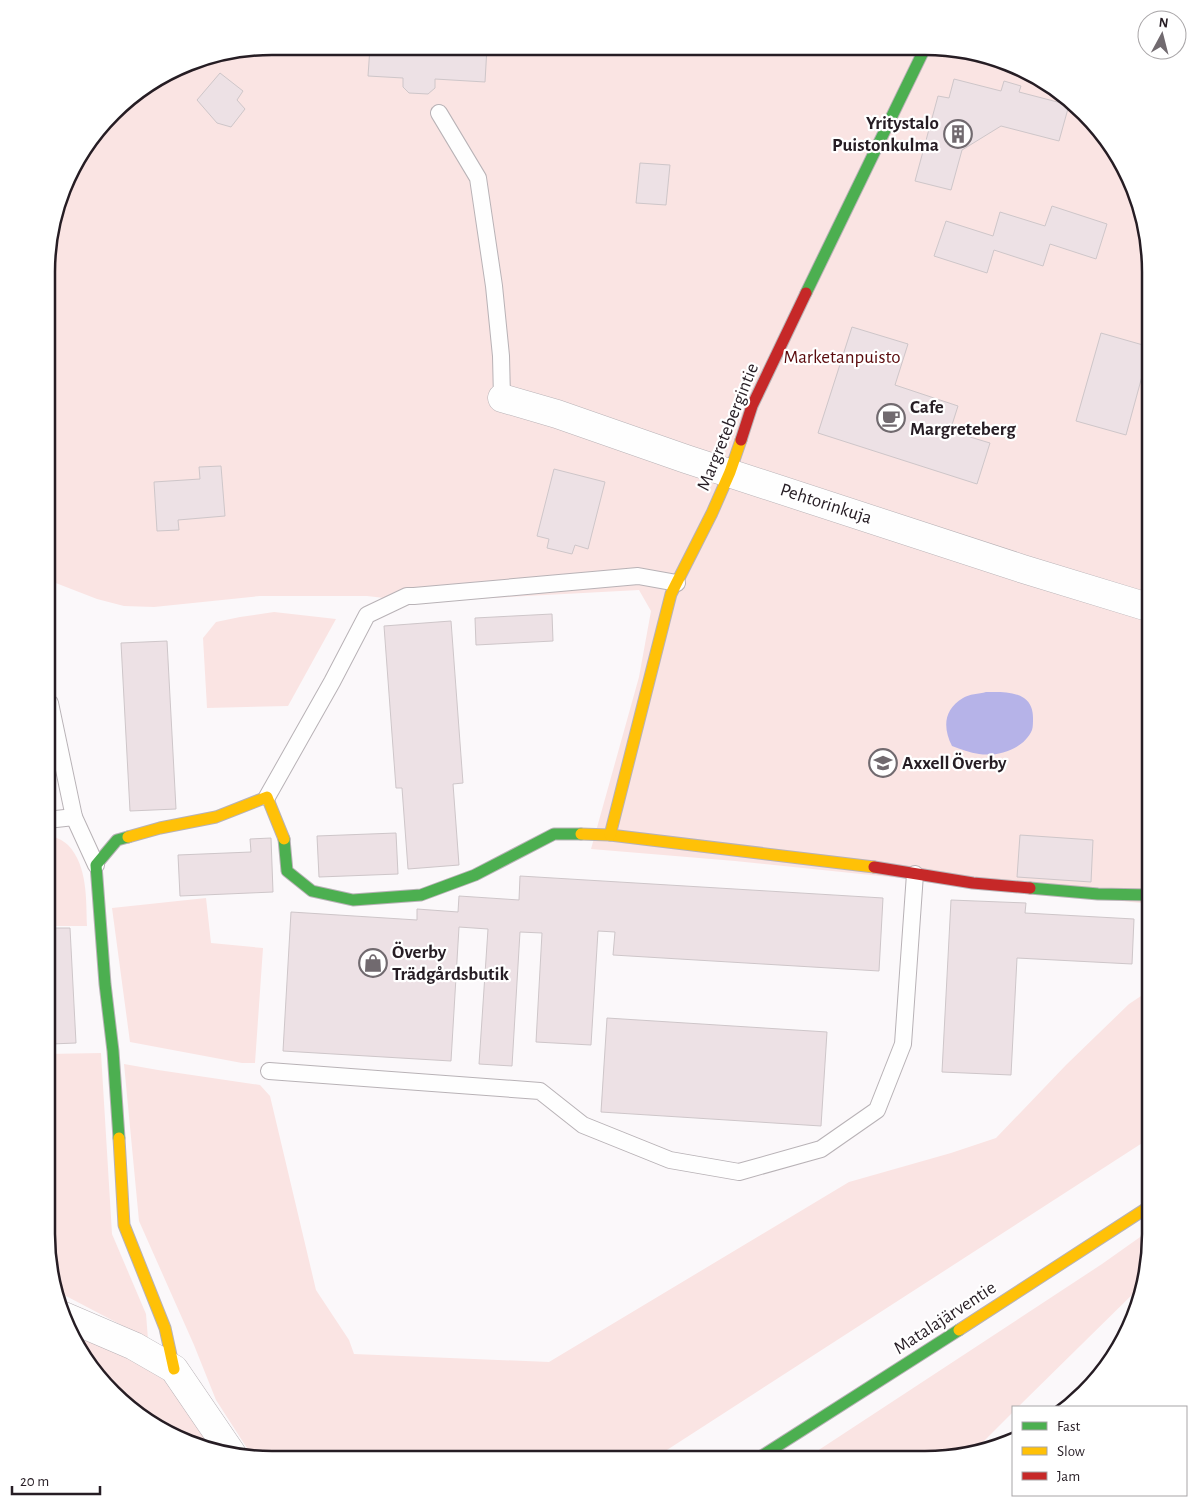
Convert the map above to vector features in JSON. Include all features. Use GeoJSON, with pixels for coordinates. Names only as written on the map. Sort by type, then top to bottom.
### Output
{"type":"FeatureCollection","features":[{"type":"Feature","properties":{"kind":"street","name":"Margretebergintie"},"geometry":{"type":"LineString","coordinates":[[610,835],[671,594],[712,513],[730,472],[752,406],[922,55]]}},
{"type":"Feature","properties":{"kind":"street","name":"Pehtorinkuja"},"geometry":{"type":"LineString","coordinates":[[502,398],[557,414],[686,459],[1005,563],[1142,605]]}},
{"type":"Feature","properties":{"kind":"street"},"geometry":{"type":"LineString","coordinates":[[227,1446],[174,1369],[165,1328],[124,1225],[113,1050],[105,984],[96,865],[116,840],[160,828],[216,817],[267,796],[284,838],[287,871],[312,891],[353,900],[421,895],[475,875],[554,834],[610,835],[973,883],[1098,894],[1142,895]]}},
{"type":"Feature","properties":{"kind":"street","name":"Matalajärventie"},"geometry":{"type":"LineString","coordinates":[[769,1451],[1142,1211]]}},
{"type":"Feature","properties":{"kind":"street"},"geometry":{"type":"LineString","coordinates":[[73,1320],[134,1346],[174,1369]]}},
{"type":"Feature","properties":{"kind":"lane"},"geometry":{"type":"LineString","coordinates":[[439,114],[478,178],[494,286],[501,356],[502,398]]}},
{"type":"Feature","properties":{"kind":"lane"},"geometry":{"type":"LineString","coordinates":[[267,796],[332,682],[366,615],[407,596],[638,576],[677,583]]}},
{"type":"Feature","properties":{"kind":"lane"},"geometry":{"type":"LineString","coordinates":[[55,728],[74,817],[96,865]]}},
{"type":"Feature","properties":{"kind":"lane"},"geometry":{"type":"LineString","coordinates":[[55,819],[74,817]]}},
{"type":"Feature","properties":{"kind":"lane"},"geometry":{"type":"LineString","coordinates":[[269,1071],[540,1091],[583,1125],[670,1160],[739,1172],[821,1149],[876,1110],[903,1044],[915,874]]}},
{"type":"Feature","properties":{"kind":"green space","name":"Marketanpuisto"},"geometry":{"type":"Polygon","coordinates":[[[258,55],[939,55],[981,62],[1008,72],[1021,77],[1057,100],[1088,129],[1120,176],[1135,216],[1142,258],[1142,903],[735,861],[591,849],[639,677],[651,611],[639,590],[418,602],[367,596],[260,596],[154,607],[124,606],[97,599],[55,583],[55,258],[59,230],[62,216],[77,176],[100,140],[129,109],[176,77],[216,62],[258,55]]]}},
{"type":"Feature","properties":{"kind":"green space"},"geometry":{"type":"Polygon","coordinates":[[[274,612],[336,619],[288,706],[207,708],[203,638],[216,622],[274,612]]]}},
{"type":"Feature","properties":{"kind":"green space"},"geometry":{"type":"Polygon","coordinates":[[[55,837],[68,845],[75,853],[83,873],[87,926],[55,926],[55,837]]]}},
{"type":"Feature","properties":{"kind":"green space"},"geometry":{"type":"Polygon","coordinates":[[[206,898],[211,943],[263,948],[255,1063],[242,1063],[130,1042],[112,908],[206,898]]]}},
{"type":"Feature","properties":{"kind":"green space"},"geometry":{"type":"Polygon","coordinates":[[[1142,995],[1142,1143],[665,1451],[248,1450],[216,1400],[194,1345],[139,1221],[124,1064],[260,1085],[270,1096],[316,1290],[349,1340],[354,1354],[549,1362],[849,1182],[996,1138],[1066,1065],[1129,1004],[1142,995]]]}},
{"type":"Feature","properties":{"kind":"green space"},"geometry":{"type":"Polygon","coordinates":[[[101,1053],[112,1234],[146,1314],[148,1339],[64,1295],[62,1290],[55,1248],[55,1054],[101,1053]]]}},
{"type":"Feature","properties":{"kind":"green space"},"geometry":{"type":"Polygon","coordinates":[[[1142,1236],[1142,1248],[1134,1293],[1019,1406],[1012,1406],[1012,1413],[981,1444],[939,1451],[817,1451],[1102,1264],[1142,1236]]]}},
{"type":"Feature","properties":{"kind":"green space"},"geometry":{"type":"Polygon","coordinates":[[[79,1333],[118,1349],[164,1378],[207,1440],[176,1429],[129,1397],[100,1366],[79,1333]]]}},
{"type":"Feature","properties":{"kind":"water"},"geometry":{"type":"Polygon","coordinates":[[[986,692],[1010,693],[1024,698],[1028,702],[1033,715],[1032,729],[1028,737],[1017,747],[1010,750],[986,755],[952,746],[946,726],[948,714],[956,703],[965,697],[986,692]]]}},
{"type":"Feature","properties":{"kind":"building"},"geometry":{"type":"Polygon","coordinates":[[[369,55],[487,55],[485,82],[435,79],[435,88],[428,94],[409,93],[403,87],[403,78],[368,76],[369,55]]]}},
{"type":"Feature","properties":{"kind":"building"},"geometry":{"type":"Polygon","coordinates":[[[220,73],[243,91],[237,100],[245,109],[231,127],[217,123],[197,100],[220,73]]]}},
{"type":"Feature","properties":{"kind":"building","name":"Yritystalo Puistonkulma"},"geometry":{"type":"Polygon","coordinates":[[[954,79],[1001,91],[1004,81],[1021,86],[1019,92],[1060,103],[1068,109],[1059,141],[1001,126],[962,150],[951,190],[915,181],[938,96],[949,98],[954,79]]]}},
{"type":"Feature","properties":{"kind":"building"},"geometry":{"type":"Polygon","coordinates":[[[640,163],[670,165],[666,205],[636,203],[640,163]]]}},
{"type":"Feature","properties":{"kind":"building"},"geometry":{"type":"Polygon","coordinates":[[[1052,206],[1107,224],[1096,259],[1050,244],[1043,266],[994,250],[987,273],[934,256],[946,221],[993,236],[1000,212],[1045,226],[1052,206]]]}},
{"type":"Feature","properties":{"kind":"building"},"geometry":{"type":"Polygon","coordinates":[[[852,327],[908,344],[895,385],[958,406],[950,431],[990,443],[977,484],[818,433],[852,327]]]}},
{"type":"Feature","properties":{"kind":"building"},"geometry":{"type":"Polygon","coordinates":[[[1101,333],[1142,345],[1142,376],[1126,435],[1076,421],[1101,333]]]}},
{"type":"Feature","properties":{"kind":"building"},"geometry":{"type":"Polygon","coordinates":[[[221,466],[225,516],[178,520],[179,530],[157,531],[154,482],[200,479],[199,467],[221,466]]]}},
{"type":"Feature","properties":{"kind":"building"},"geometry":{"type":"Polygon","coordinates":[[[554,469],[605,482],[588,549],[575,545],[572,554],[547,548],[549,539],[537,536],[554,469]]]}},
{"type":"Feature","properties":{"kind":"building"},"geometry":{"type":"Polygon","coordinates":[[[552,614],[553,641],[476,645],[475,618],[552,614]]]}},
{"type":"Feature","properties":{"kind":"building"},"geometry":{"type":"Polygon","coordinates":[[[451,621],[463,783],[453,784],[459,865],[408,869],[402,788],[396,788],[384,626],[451,621]]]}},
{"type":"Feature","properties":{"kind":"building"},"geometry":{"type":"Polygon","coordinates":[[[167,641],[176,809],[130,811],[121,643],[167,641]]]}},
{"type":"Feature","properties":{"kind":"building"},"geometry":{"type":"Polygon","coordinates":[[[396,833],[398,874],[319,877],[317,836],[396,833]]]}},
{"type":"Feature","properties":{"kind":"building"},"geometry":{"type":"Polygon","coordinates":[[[1020,835],[1093,840],[1091,882],[1017,877],[1020,835]]]}},
{"type":"Feature","properties":{"kind":"building"},"geometry":{"type":"Polygon","coordinates":[[[271,838],[273,892],[180,896],[178,855],[251,852],[250,839],[271,838]]]}},
{"type":"Feature","properties":{"kind":"building","name":"Överby Trädgårdsbutik"},"geometry":{"type":"Polygon","coordinates":[[[520,876],[883,898],[879,971],[613,955],[615,932],[598,931],[591,1045],[536,1042],[542,933],[520,932],[512,1066],[479,1064],[488,929],[459,927],[451,1061],[283,1051],[291,912],[417,920],[417,909],[458,912],[459,896],[519,900],[520,876]]]}},
{"type":"Feature","properties":{"kind":"building"},"geometry":{"type":"Polygon","coordinates":[[[951,900],[1026,903],[1025,913],[1134,919],[1132,964],[1017,958],[1011,1075],[942,1072],[951,900]]]}},
{"type":"Feature","properties":{"kind":"building"},"geometry":{"type":"Polygon","coordinates":[[[55,928],[70,928],[76,1043],[55,1044],[55,928]]]}},
{"type":"Feature","properties":{"kind":"building"},"geometry":{"type":"Polygon","coordinates":[[[607,1018],[827,1032],[821,1126],[601,1112],[607,1018]]]}},
{"type":"Feature","properties":{"kind":"traffic: fast"},"geometry":{"type":"LineString","coordinates":[[806,293],[922,55]]}},
{"type":"Feature","properties":{"kind":"traffic: fast"},"geometry":{"type":"LineString","coordinates":[[284,839],[287,871],[312,891],[353,900],[421,895],[475,875],[554,834],[581,834]]}},
{"type":"Feature","properties":{"kind":"traffic: fast"},"geometry":{"type":"LineString","coordinates":[[119,1138],[96,865],[117,840],[128,837]]}},
{"type":"Feature","properties":{"kind":"traffic: fast"},"geometry":{"type":"LineString","coordinates":[[1030,888],[1098,894],[1142,895]]}},
{"type":"Feature","properties":{"kind":"traffic: fast"},"geometry":{"type":"LineString","coordinates":[[770,1451],[959,1330]]}},
{"type":"Feature","properties":{"kind":"traffic: slow"},"geometry":{"type":"LineString","coordinates":[[610,835],[671,594],[712,513],[730,472],[741,440]]}},
{"type":"Feature","properties":{"kind":"traffic: slow"},"geometry":{"type":"LineString","coordinates":[[128,837],[160,828],[216,817],[267,797],[284,839]]}},
{"type":"Feature","properties":{"kind":"traffic: slow"},"geometry":{"type":"LineString","coordinates":[[581,834],[610,835],[874,867]]}},
{"type":"Feature","properties":{"kind":"traffic: slow"},"geometry":{"type":"LineString","coordinates":[[119,1138],[124,1225],[165,1328],[174,1369]]}},
{"type":"Feature","properties":{"kind":"traffic: slow"},"geometry":{"type":"LineString","coordinates":[[959,1330],[1142,1211]]}},
{"type":"Feature","properties":{"kind":"traffic: jam"},"geometry":{"type":"LineString","coordinates":[[741,440],[752,406],[806,293]]}},
{"type":"Feature","properties":{"kind":"traffic: jam"},"geometry":{"type":"LineString","coordinates":[[874,867],[973,883],[1030,888]]}},
{"type":"Feature","properties":{"kind":"place","name":"Yritystalo Puistonkulma"},"geometry":{"type":"Point","coordinates":[958,134]}},
{"type":"Feature","properties":{"kind":"place","name":"Cafe Margreteberg"},"geometry":{"type":"Point","coordinates":[891,418]}},
{"type":"Feature","properties":{"kind":"place","name":"Axxell Överby"},"geometry":{"type":"Point","coordinates":[883,763]}},
{"type":"Feature","properties":{"kind":"place","name":"Överby Trädgårdsbutik"},"geometry":{"type":"Point","coordinates":[373,963]}}]}
